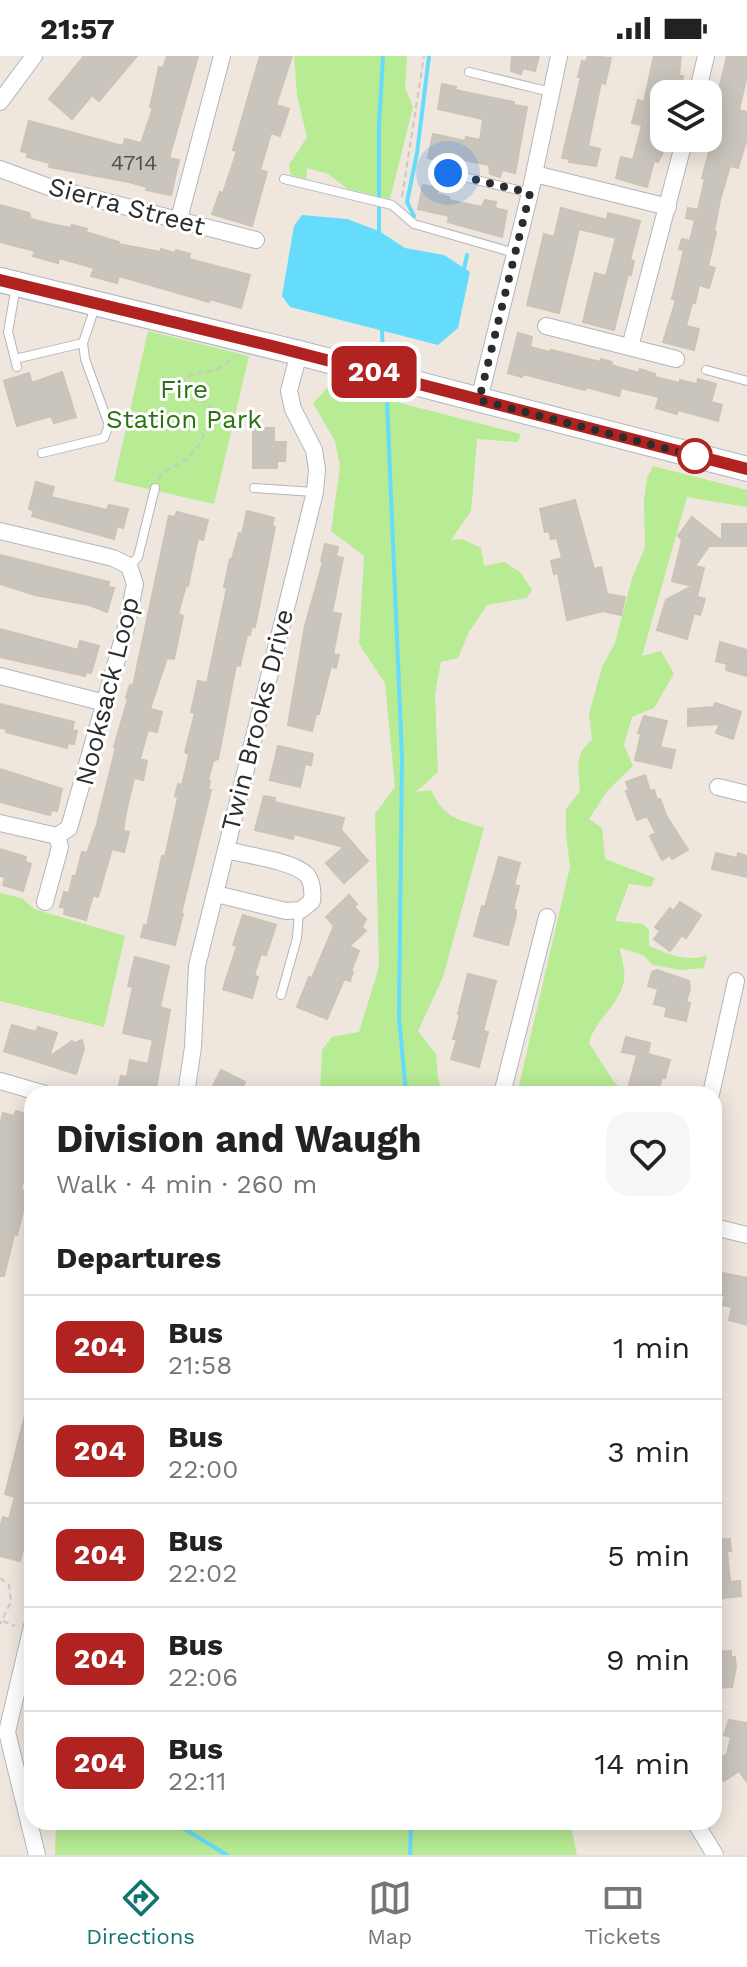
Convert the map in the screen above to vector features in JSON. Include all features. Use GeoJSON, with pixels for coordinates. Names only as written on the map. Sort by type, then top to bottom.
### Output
{"type":"FeatureCollection","features":[{"type":"Feature","properties":{"kind":"street"},"geometry":{"type":"LineString","coordinates":[[0,102],[33,56]]}},
{"type":"Feature","properties":{"kind":"street"},"geometry":{"type":"LineString","coordinates":[[179,219],[222,56]]}},
{"type":"Feature","properties":{"kind":"street"},"geometry":{"type":"LineString","coordinates":[[479,400],[535,174],[559,56]]}},
{"type":"Feature","properties":{"kind":"street"},"geometry":{"type":"LineString","coordinates":[[700,80],[706,56]]}},
{"type":"Feature","properties":{"kind":"street"},"geometry":{"type":"LineString","coordinates":[[630,347],[682,152]]}},
{"type":"Feature","properties":{"kind":"street","name":"Sierra Street"},"geometry":{"type":"LineString","coordinates":[[0,169],[49,187],[256,240]]}},
{"type":"Feature","properties":{"kind":"street"},"geometry":{"type":"LineString","coordinates":[[535,174],[668,207]]}},
{"type":"Feature","properties":{"kind":"street"},"geometry":{"type":"LineString","coordinates":[[8,282],[299,353],[747,469]]}},
{"type":"Feature","properties":{"kind":"street"},"geometry":{"type":"LineString","coordinates":[[546,326],[676,359]]}},
{"type":"Feature","properties":{"kind":"street","name":"Twin Brooks Drive"},"geometry":{"type":"LineString","coordinates":[[187,1086],[193,1047],[197,966],[315,492],[317,469],[314,450],[293,409],[289,391],[299,353]]}},
{"type":"Feature","properties":{"kind":"street","name":"Nooksack Loop"},"geometry":{"type":"LineString","coordinates":[[0,531],[113,558],[129,566],[135,584],[75,814],[69,828],[57,836]]}},
{"type":"Feature","properties":{"kind":"street"},"geometry":{"type":"LineString","coordinates":[[0,676],[105,703]]}},
{"type":"Feature","properties":{"kind":"street"},"geometry":{"type":"LineString","coordinates":[[718,787],[747,794]]}},
{"type":"Feature","properties":{"kind":"street"},"geometry":{"type":"LineString","coordinates":[[0,823],[57,836],[60,847],[45,902]]}},
{"type":"Feature","properties":{"kind":"street"},"geometry":{"type":"LineString","coordinates":[[216,894],[286,911],[299,910],[312,901],[313,889],[307,875],[293,866],[226,850]]}},
{"type":"Feature","properties":{"kind":"street"},"geometry":{"type":"LineString","coordinates":[[504,1086],[547,917]]}},
{"type":"Feature","properties":{"kind":"street"},"geometry":{"type":"LineString","coordinates":[[713,1086],[736,981]]}},
{"type":"Feature","properties":{"kind":"street"},"geometry":{"type":"LineString","coordinates":[[0,1081],[24,1088]]}},
{"type":"Feature","properties":{"kind":"street"},"geometry":{"type":"LineString","coordinates":[[722,1229],[747,1235]]}},
{"type":"Feature","properties":{"kind":"street"},"geometry":{"type":"LineString","coordinates":[[24,1626],[7,1732],[24,1802]]}},
{"type":"Feature","properties":{"kind":"street"},"geometry":{"type":"LineString","coordinates":[[31,1830],[37,1855]]}},
{"type":"Feature","properties":{"kind":"street"},"geometry":{"type":"LineString","coordinates":[[700,1830],[715,1855]]}},
{"type":"Feature","properties":{"kind":"lane"},"geometry":{"type":"LineString","coordinates":[[469,72],[551,92]]}},
{"type":"Feature","properties":{"kind":"lane"},"geometry":{"type":"LineString","coordinates":[[448,173],[530,193]]}},
{"type":"Feature","properties":{"kind":"lane"},"geometry":{"type":"LineString","coordinates":[[284,179],[392,205],[414,224],[516,253]]}},
{"type":"Feature","properties":{"kind":"lane"},"geometry":{"type":"LineString","coordinates":[[8,282],[8,332],[16,363],[83,343]]}},
{"type":"Feature","properties":{"kind":"lane"},"geometry":{"type":"LineString","coordinates":[[42,453],[104,438],[109,425],[85,359],[83,343],[96,304]]}},
{"type":"Feature","properties":{"kind":"lane"},"geometry":{"type":"LineString","coordinates":[[706,370],[747,381]]}},
{"type":"Feature","properties":{"kind":"lane"},"geometry":{"type":"LineString","coordinates":[[129,566],[138,557],[155,488]]}},
{"type":"Feature","properties":{"kind":"lane"},"geometry":{"type":"LineString","coordinates":[[254,488],[315,492]]}},
{"type":"Feature","properties":{"kind":"lane"},"geometry":{"type":"LineString","coordinates":[[281,995],[297,938],[299,910]]}},
{"type":"Feature","properties":{"kind":"path"},"geometry":{"type":"LineString","coordinates":[[400,212],[424,56]]}},
{"type":"Feature","properties":{"kind":"path"},"geometry":{"type":"LineString","coordinates":[[155,488],[164,470],[181,463],[195,450],[208,424],[210,406],[186,389],[182,382],[188,375],[221,370],[234,355]]}},
{"type":"Feature","properties":{"kind":"path"},"geometry":{"type":"LineString","coordinates":[[0,1578],[9,1585],[11,1602],[1,1622],[24,1626]]}},
{"type":"Feature","properties":{"kind":"green space"},"geometry":{"type":"Polygon","coordinates":[[[294,56],[407,56],[405,88],[413,107],[390,199],[348,189],[328,174],[307,168],[306,179],[291,175],[289,165],[307,137],[297,95],[294,56]]]}},
{"type":"Feature","properties":{"kind":"green space","name":"Fire Station Park"},"geometry":{"type":"Polygon","coordinates":[[[148,331],[249,356],[214,504],[114,481],[148,331]]]}},
{"type":"Feature","properties":{"kind":"green space"},"geometry":{"type":"Polygon","coordinates":[[[330,385],[521,434],[518,442],[477,439],[471,511],[451,540],[462,539],[481,548],[484,566],[504,562],[520,572],[532,590],[527,598],[487,605],[469,632],[458,658],[441,662],[435,694],[438,772],[416,792],[431,790],[446,812],[484,828],[443,977],[418,1031],[436,1054],[440,1086],[320,1086],[322,1050],[332,1037],[359,1032],[379,967],[375,814],[395,787],[385,683],[359,644],[364,556],[331,531],[340,466],[335,441],[313,403],[330,385]]]}},
{"type":"Feature","properties":{"kind":"green space"},"geometry":{"type":"Polygon","coordinates":[[[653,466],[747,490],[747,507],[687,497],[642,656],[661,651],[674,674],[654,708],[632,717],[624,745],[633,766],[608,790],[589,819],[602,828],[605,859],[655,878],[651,887],[629,884],[615,921],[643,924],[649,930],[649,946],[664,952],[685,958],[707,955],[704,968],[681,970],[653,965],[643,955],[620,948],[624,981],[589,1043],[618,1086],[519,1086],[570,867],[566,809],[580,791],[580,757],[592,740],[589,714],[602,667],[615,643],[632,578],[645,548],[647,478],[653,466]]]}},
{"type":"Feature","properties":{"kind":"green space"},"geometry":{"type":"Polygon","coordinates":[[[0,893],[22,898],[34,909],[125,936],[104,1027],[0,1001],[0,893]]]}},
{"type":"Feature","properties":{"kind":"green space"},"geometry":{"type":"Polygon","coordinates":[[[56,1830],[572,1830],[577,1855],[55,1855],[56,1830]]]}},
{"type":"Feature","properties":{"kind":"water"},"geometry":{"type":"Polygon","coordinates":[[[302,215],[347,219],[379,231],[405,248],[444,255],[470,272],[458,328],[438,345],[290,307],[282,296],[294,226],[302,215]]]}},
{"type":"Feature","properties":{"kind":"building"},"geometry":{"type":"Polygon","coordinates":[[[84,56],[137,56],[99,101],[92,95],[72,119],[49,99],[84,56]]]}},
{"type":"Feature","properties":{"kind":"building"},"geometry":{"type":"Polygon","coordinates":[[[167,56],[198,56],[169,158],[179,160],[171,195],[146,190],[147,187],[129,182],[49,167],[50,163],[27,157],[28,153],[21,151],[29,121],[123,146],[125,139],[141,143],[153,108],[150,107],[159,67],[163,68],[167,56]]]}},
{"type":"Feature","properties":{"kind":"building"},"geometry":{"type":"Polygon","coordinates":[[[260,56],[292,56],[276,105],[289,109],[280,136],[271,133],[260,170],[267,172],[252,226],[212,214],[220,192],[223,193],[237,151],[233,150],[260,56]]]}},
{"type":"Feature","properties":{"kind":"building"},"geometry":{"type":"Polygon","coordinates":[[[512,56],[539,56],[535,71],[523,68],[521,74],[511,71],[512,56]]]}},
{"type":"Feature","properties":{"kind":"building"},"geometry":{"type":"Polygon","coordinates":[[[588,56],[611,58],[605,84],[601,82],[588,146],[600,149],[596,166],[562,158],[582,61],[586,62],[588,56]]]}},
{"type":"Feature","properties":{"kind":"building"},"geometry":{"type":"Polygon","coordinates":[[[654,56],[681,56],[679,76],[683,76],[682,80],[650,80],[650,152],[663,152],[658,162],[654,161],[647,187],[616,178],[621,157],[633,160],[642,125],[632,123],[638,100],[644,102],[654,56]]]}},
{"type":"Feature","properties":{"kind":"building"},"geometry":{"type":"Polygon","coordinates":[[[727,56],[747,56],[747,75],[739,110],[747,112],[747,138],[738,168],[730,166],[720,200],[708,266],[715,268],[709,288],[699,285],[686,326],[699,329],[694,350],[663,342],[676,300],[672,299],[684,250],[679,249],[682,239],[690,241],[695,220],[686,218],[688,208],[698,210],[709,152],[722,152],[721,80],[727,56]]]}},
{"type":"Feature","properties":{"kind":"building"},"geometry":{"type":"Polygon","coordinates":[[[442,84],[527,107],[515,173],[502,170],[500,177],[490,174],[489,165],[445,156],[443,162],[428,158],[433,134],[465,141],[466,137],[480,140],[483,119],[438,109],[442,84]]]}},
{"type":"Feature","properties":{"kind":"building"},"geometry":{"type":"Polygon","coordinates":[[[423,185],[438,188],[437,194],[449,197],[449,200],[482,207],[485,200],[496,202],[495,208],[507,211],[502,237],[448,222],[449,216],[418,209],[423,185]]]}},
{"type":"Feature","properties":{"kind":"building"},"geometry":{"type":"Polygon","coordinates":[[[0,205],[29,213],[31,219],[87,229],[86,232],[118,244],[161,252],[161,249],[175,253],[176,250],[190,254],[189,259],[250,275],[241,308],[119,276],[117,283],[91,276],[94,268],[59,258],[58,263],[33,256],[35,251],[0,242],[0,205]]]}},
{"type":"Feature","properties":{"kind":"building"},"geometry":{"type":"Polygon","coordinates":[[[561,208],[607,220],[608,213],[640,221],[630,260],[634,261],[631,275],[628,274],[614,330],[583,322],[595,273],[606,276],[616,238],[579,229],[559,313],[527,305],[544,234],[554,237],[561,208]]]}},
{"type":"Feature","properties":{"kind":"building"},"geometry":{"type":"Polygon","coordinates":[[[518,333],[532,337],[530,347],[601,362],[601,359],[612,362],[611,365],[639,373],[640,369],[655,374],[655,377],[680,383],[680,380],[697,384],[698,379],[716,384],[711,402],[722,405],[718,421],[678,410],[677,414],[656,408],[659,397],[621,388],[619,396],[508,373],[518,333]]]}},
{"type":"Feature","properties":{"kind":"building"},"geometry":{"type":"Polygon","coordinates":[[[62,372],[76,417],[54,423],[51,416],[17,426],[4,381],[29,373],[32,383],[62,372]]]}},
{"type":"Feature","properties":{"kind":"building"},"geometry":{"type":"Polygon","coordinates":[[[253,428],[274,428],[274,442],[286,442],[285,461],[277,461],[277,468],[253,468],[253,428]]]}},
{"type":"Feature","properties":{"kind":"building"},"geometry":{"type":"Polygon","coordinates":[[[36,482],[54,487],[51,497],[107,510],[109,505],[128,509],[123,528],[117,526],[114,539],[32,516],[34,511],[29,509],[36,482]]]}},
{"type":"Feature","properties":{"kind":"building"},"geometry":{"type":"Polygon","coordinates":[[[575,500],[594,569],[601,567],[607,594],[625,597],[621,615],[603,611],[567,620],[558,573],[554,574],[551,561],[562,558],[557,538],[551,539],[549,531],[545,532],[540,509],[575,500]]]}},
{"type":"Feature","properties":{"kind":"building"},"geometry":{"type":"Polygon","coordinates":[[[247,511],[274,518],[272,526],[275,527],[255,627],[252,626],[250,635],[247,635],[240,666],[236,665],[218,759],[213,761],[208,781],[208,790],[211,790],[175,945],[141,937],[144,925],[147,926],[162,856],[165,857],[178,784],[182,785],[189,755],[185,752],[195,713],[191,712],[198,681],[207,683],[230,559],[239,533],[242,534],[247,511]]]}},
{"type":"Feature","properties":{"kind":"building"},"geometry":{"type":"Polygon","coordinates":[[[177,512],[208,520],[203,540],[198,538],[188,586],[178,614],[183,616],[174,659],[167,658],[150,709],[162,712],[157,732],[148,730],[140,759],[147,761],[143,780],[134,778],[123,831],[129,832],[124,852],[112,849],[98,897],[93,895],[86,920],[64,914],[65,908],[60,907],[64,892],[69,893],[73,876],[76,876],[82,852],[87,853],[97,824],[126,698],[130,685],[133,686],[169,516],[175,517],[177,512]]]}},
{"type":"Feature","properties":{"kind":"building"},"geometry":{"type":"Polygon","coordinates":[[[692,517],[722,541],[722,524],[747,524],[747,546],[709,546],[695,566],[704,568],[697,597],[705,599],[700,615],[694,613],[687,639],[657,630],[666,600],[692,586],[672,581],[682,540],[678,536],[692,517]]]}},
{"type":"Feature","properties":{"kind":"building"},"geometry":{"type":"Polygon","coordinates":[[[325,544],[338,547],[336,556],[343,558],[332,612],[341,614],[333,654],[339,655],[336,668],[331,666],[312,731],[288,725],[305,626],[325,544]]]}},
{"type":"Feature","properties":{"kind":"building"},"geometry":{"type":"Polygon","coordinates":[[[0,555],[109,582],[108,587],[114,588],[107,612],[0,584],[0,555]]]}},
{"type":"Feature","properties":{"kind":"building"},"geometry":{"type":"Polygon","coordinates":[[[0,629],[78,650],[80,641],[99,646],[91,673],[86,672],[85,676],[0,657],[0,629]]]}},
{"type":"Feature","properties":{"kind":"building"},"geometry":{"type":"Polygon","coordinates":[[[720,642],[747,650],[747,676],[726,670],[727,664],[716,661],[720,642]]]}},
{"type":"Feature","properties":{"kind":"building"},"geometry":{"type":"Polygon","coordinates":[[[715,703],[741,712],[733,739],[716,733],[720,724],[688,726],[688,709],[714,707],[715,703]]]}},
{"type":"Feature","properties":{"kind":"building"},"geometry":{"type":"Polygon","coordinates":[[[0,704],[74,722],[72,730],[77,731],[74,744],[68,743],[67,748],[6,732],[7,729],[0,728],[0,704]]]}},
{"type":"Feature","properties":{"kind":"building"},"geometry":{"type":"Polygon","coordinates":[[[644,716],[667,721],[660,747],[675,750],[671,768],[635,760],[641,734],[638,733],[644,716]]]}},
{"type":"Feature","properties":{"kind":"building"},"geometry":{"type":"Polygon","coordinates":[[[278,746],[313,754],[311,765],[305,764],[300,787],[270,780],[278,746]]]}},
{"type":"Feature","properties":{"kind":"building"},"geometry":{"type":"Polygon","coordinates":[[[0,769],[62,789],[57,811],[52,810],[50,815],[0,802],[0,769]]]}},
{"type":"Feature","properties":{"kind":"building"},"geometry":{"type":"Polygon","coordinates":[[[645,775],[650,791],[654,790],[657,800],[660,799],[667,817],[688,850],[672,859],[670,855],[662,860],[650,836],[656,833],[647,816],[637,820],[626,791],[629,790],[626,782],[645,775]]]}},
{"type":"Feature","properties":{"kind":"building"},"geometry":{"type":"Polygon","coordinates":[[[264,796],[275,798],[274,802],[344,818],[341,830],[368,861],[344,883],[326,863],[344,847],[294,834],[293,839],[255,830],[264,796]]]}},
{"type":"Feature","properties":{"kind":"building"},"geometry":{"type":"Polygon","coordinates":[[[0,849],[26,857],[25,862],[31,864],[23,891],[3,885],[5,877],[0,876],[0,849]]]}},
{"type":"Feature","properties":{"kind":"building"},"geometry":{"type":"Polygon","coordinates":[[[716,853],[737,858],[738,853],[747,856],[747,877],[712,869],[716,853]]]}},
{"type":"Feature","properties":{"kind":"building"},"geometry":{"type":"Polygon","coordinates":[[[499,857],[520,863],[514,885],[519,886],[513,910],[516,910],[516,915],[508,945],[474,936],[499,857]]]}},
{"type":"Feature","properties":{"kind":"building"},"geometry":{"type":"Polygon","coordinates":[[[349,895],[357,904],[354,907],[366,919],[362,927],[366,931],[349,946],[359,951],[353,972],[350,981],[344,979],[327,1019],[297,1007],[334,926],[326,917],[349,895]]]}},
{"type":"Feature","properties":{"kind":"building"},"geometry":{"type":"Polygon","coordinates":[[[680,902],[701,915],[686,938],[682,935],[670,951],[654,939],[660,931],[655,927],[670,908],[673,911],[680,902]]]}},
{"type":"Feature","properties":{"kind":"building"},"geometry":{"type":"Polygon","coordinates":[[[243,915],[276,925],[266,955],[261,954],[254,975],[258,977],[252,998],[223,989],[243,915]]]}},
{"type":"Feature","properties":{"kind":"building"},"geometry":{"type":"Polygon","coordinates":[[[135,957],[169,966],[160,1007],[170,1010],[156,1086],[119,1086],[121,1076],[127,1077],[130,1060],[148,1064],[153,1040],[123,1033],[133,987],[128,986],[135,957]]]}},
{"type":"Feature","properties":{"kind":"building"},"geometry":{"type":"Polygon","coordinates":[[[657,970],[689,981],[686,1002],[690,1003],[686,1021],[665,1016],[667,1007],[654,1004],[658,989],[648,986],[652,972],[657,970]]]}},
{"type":"Feature","properties":{"kind":"building"},"geometry":{"type":"Polygon","coordinates":[[[468,974],[496,981],[483,1031],[488,1032],[479,1067],[451,1059],[468,974]]]}},
{"type":"Feature","properties":{"kind":"building"},"geometry":{"type":"Polygon","coordinates":[[[12,1025],[36,1032],[38,1027],[57,1033],[49,1057],[72,1041],[82,1040],[84,1049],[76,1074],[4,1051],[12,1025]]]}},
{"type":"Feature","properties":{"kind":"building"},"geometry":{"type":"Polygon","coordinates":[[[626,1037],[650,1043],[648,1054],[670,1060],[660,1086],[629,1085],[637,1055],[622,1052],[626,1037]]]}},
{"type":"Feature","properties":{"kind":"building"},"geometry":{"type":"Polygon","coordinates":[[[221,1070],[245,1082],[243,1086],[213,1086],[221,1070]]]}},
{"type":"Feature","properties":{"kind":"building"},"geometry":{"type":"Polygon","coordinates":[[[16,1111],[24,1114],[24,1177],[21,1190],[24,1191],[24,1207],[4,1276],[0,1276],[0,1125],[3,1113],[14,1116],[16,1111]]]}},
{"type":"Feature","properties":{"kind":"building"},"geometry":{"type":"Polygon","coordinates":[[[722,1273],[747,1278],[747,1325],[729,1320],[732,1307],[723,1305],[725,1296],[722,1295],[722,1273]]]}},
{"type":"Feature","properties":{"kind":"building"},"geometry":{"type":"Polygon","coordinates":[[[24,1419],[24,1546],[20,1561],[0,1556],[0,1527],[3,1517],[9,1519],[15,1497],[5,1494],[24,1419]]]}},
{"type":"Feature","properties":{"kind":"building"},"geometry":{"type":"Polygon","coordinates":[[[730,1539],[731,1551],[727,1551],[730,1582],[740,1581],[741,1596],[722,1598],[722,1540],[730,1539]]]}},
{"type":"Feature","properties":{"kind":"building"},"geometry":{"type":"Polygon","coordinates":[[[731,1651],[731,1657],[735,1657],[732,1687],[722,1688],[722,1652],[731,1651]]]}},
{"type":"Feature","properties":{"kind":"building"},"geometry":{"type":"Polygon","coordinates":[[[729,1720],[747,1723],[747,1782],[739,1771],[724,1781],[722,1778],[722,1757],[727,1754],[731,1737],[724,1735],[729,1720]]]}},
{"type":"Feature","properties":{"kind":"waterway"},"geometry":{"type":"LineString","coordinates":[[379,233],[379,124],[383,56]]}},
{"type":"Feature","properties":{"kind":"waterway"},"geometry":{"type":"LineString","coordinates":[[414,216],[407,202],[417,153],[429,56]]}},
{"type":"Feature","properties":{"kind":"waterway"},"geometry":{"type":"LineString","coordinates":[[464,269],[467,255]]}},
{"type":"Feature","properties":{"kind":"waterway"},"geometry":{"type":"LineString","coordinates":[[382,330],[383,353]]}},
{"type":"Feature","properties":{"kind":"waterway"},"geometry":{"type":"LineString","coordinates":[[387,401],[402,757],[399,1017],[405,1086]]}},
{"type":"Feature","properties":{"kind":"waterway"},"geometry":{"type":"LineString","coordinates":[[186,1830],[227,1855]]}},
{"type":"Feature","properties":{"kind":"waterway"},"geometry":{"type":"LineString","coordinates":[[410,1855],[411,1830]]}},
{"type":"Feature","properties":{"kind":"bus line","name":"204"},"geometry":{"type":"LineString","coordinates":[[0,280],[276,347],[747,469]]}},
{"type":"Feature","properties":{"kind":"route"},"geometry":{"type":"LineString","coordinates":[[448,173],[530,193],[479,400],[695,456]]}}]}
